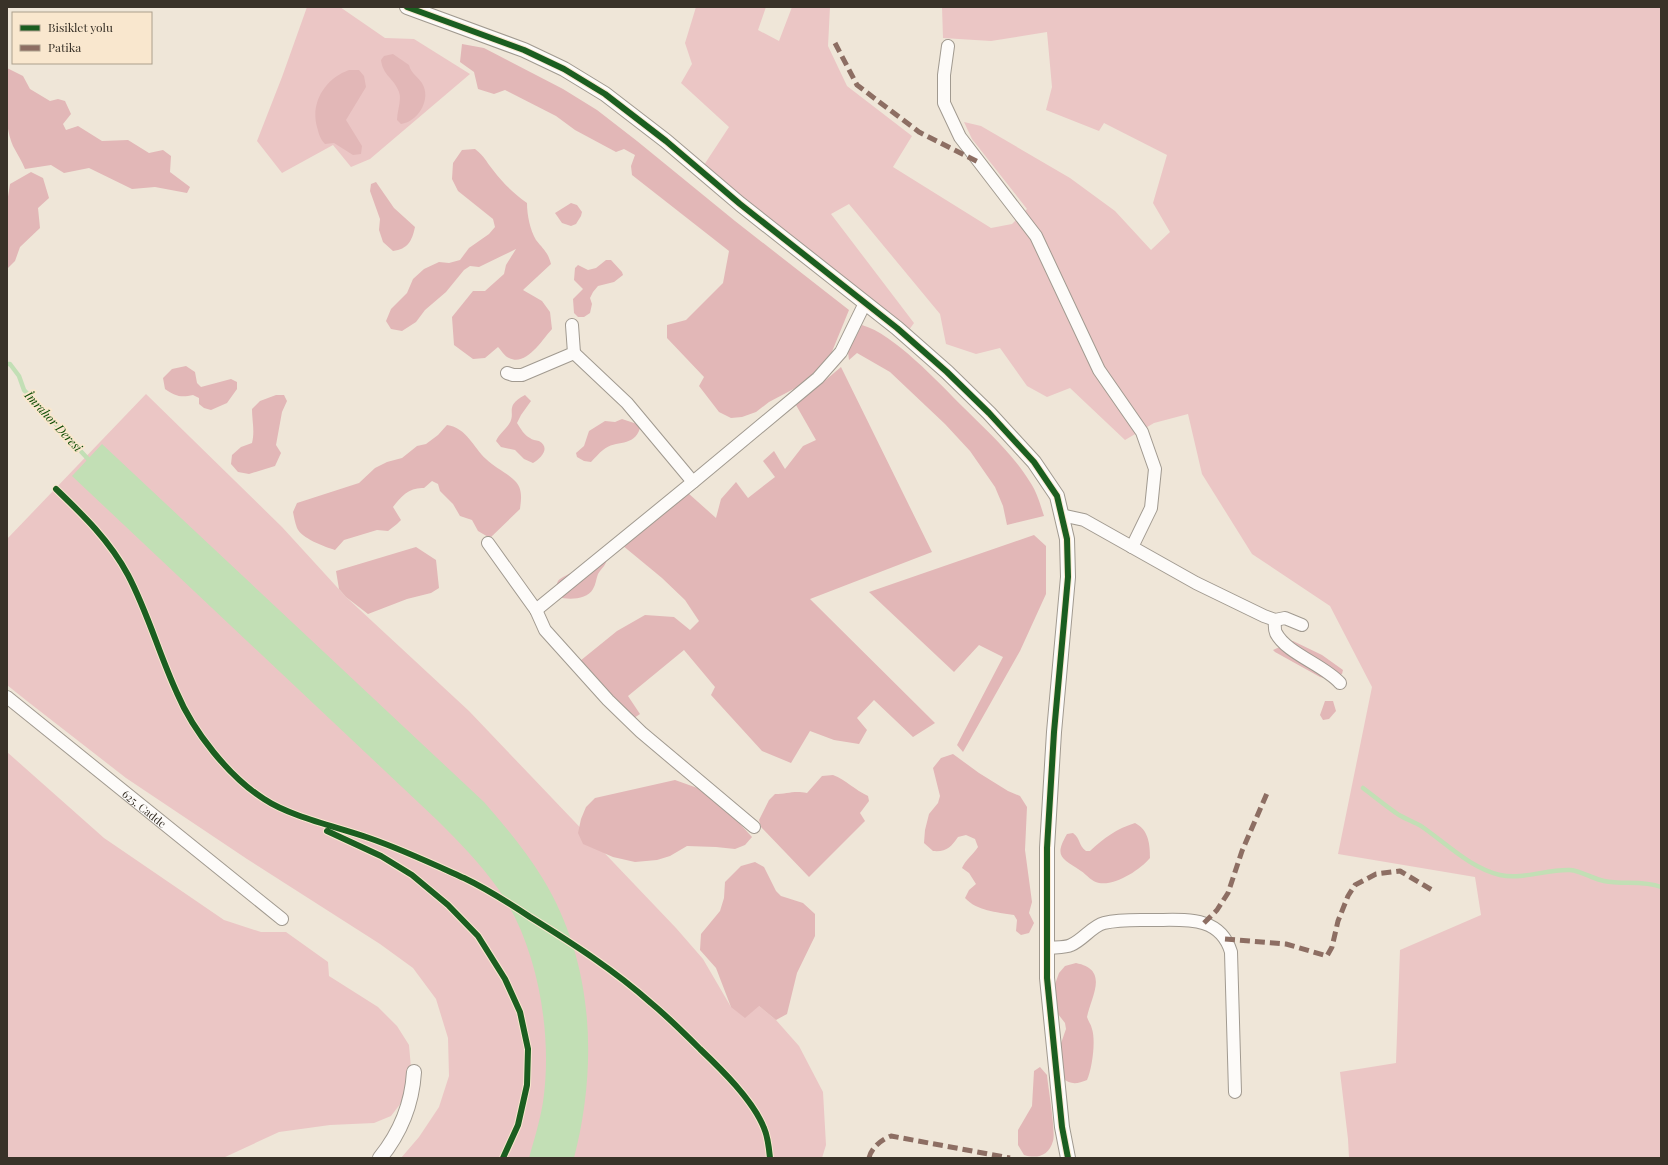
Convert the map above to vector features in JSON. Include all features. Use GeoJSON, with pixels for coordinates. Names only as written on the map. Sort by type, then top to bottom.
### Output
{"type":"FeatureCollection","features":[{"type":"Feature","properties":{"kind":"street"},"geometry":{"type":"LineString","coordinates":[[407,7],[524,50],[564,69],[605,94],[666,141],[740,204],[865,303],[947,372],[989,413],[1034,462],[1057,496],[1067,539],[1068,577],[1054,732],[1047,848],[1047,978],[1062,1127],[1068,1158]]}},
{"type":"Feature","properties":{"kind":"street"},"geometry":{"type":"LineString","coordinates":[[948,46],[944,75],[944,103],[960,137],[1036,236],[1098,370],[1142,432],[1155,469],[1151,508],[1132,547]]}},
{"type":"Feature","properties":{"kind":"street"},"geometry":{"type":"LineString","coordinates":[[536,610],[692,482],[826,369],[841,352],[865,303]]}},
{"type":"Feature","properties":{"kind":"street"},"geometry":{"type":"LineString","coordinates":[[572,324],[574,353],[627,402],[692,482]]}},
{"type":"Feature","properties":{"kind":"street"},"geometry":{"type":"LineString","coordinates":[[508,373],[522,375],[574,353]]}},
{"type":"Feature","properties":{"kind":"street"},"geometry":{"type":"LineString","coordinates":[[1061,515],[1084,520],[1196,582],[1275,620],[1285,618],[1302,625]]}},
{"type":"Feature","properties":{"kind":"street"},"geometry":{"type":"LineString","coordinates":[[488,543],[536,610],[545,630],[608,700],[641,732],[754,827]]}},
{"type":"Feature","properties":{"kind":"street"},"geometry":{"type":"LineString","coordinates":[[1275,620],[1275,632],[1282,641],[1300,655],[1332,675],[1340,683]]}},
{"type":"Feature","properties":{"kind":"street","name":"625. Cadde"},"geometry":{"type":"LineString","coordinates":[[7,697],[282,919]]}},
{"type":"Feature","properties":{"kind":"street"},"geometry":{"type":"LineString","coordinates":[[1047,948],[1070,946],[1103,923],[1131,920],[1192,920],[1204,923],[1220,932],[1231,952],[1235,1092]]}},
{"type":"Feature","properties":{"kind":"street"},"geometry":{"type":"LineString","coordinates":[[380,1158],[398,1132],[406,1115],[411,1100],[414,1072]]}},
{"type":"Feature","properties":{"kind":"shaded area"},"geometry":{"type":"Polygon","coordinates":[[[307,7],[340,7],[385,38],[414,39],[470,74],[370,159],[351,167],[333,145],[282,173],[257,141],[307,7]]]}},
{"type":"Feature","properties":{"kind":"shaded area"},"geometry":{"type":"Polygon","coordinates":[[[696,7],[766,7],[758,30],[779,41],[792,7],[830,7],[828,46],[847,86],[912,136],[893,167],[991,228],[1012,224],[1027,209],[972,139],[964,122],[981,126],[1070,178],[1115,211],[1151,250],[1170,232],[1153,203],[1167,155],[1104,123],[1099,131],[1046,110],[1052,87],[1047,32],[991,41],[943,38],[942,7],[1661,7],[1661,1158],[1349,1158],[1340,1072],[1396,1063],[1400,950],[1481,915],[1475,877],[1338,854],[1372,687],[1330,606],[1252,554],[1202,474],[1188,414],[1154,423],[1125,440],[1070,388],[1047,397],[1027,386],[1000,348],[976,354],[946,344],[940,314],[849,204],[831,214],[914,323],[909,330],[743,200],[704,165],[729,127],[681,83],[692,64],[685,43],[696,7]]]}},
{"type":"Feature","properties":{"kind":"shaded area"},"geometry":{"type":"Polygon","coordinates":[[[462,44],[484,48],[563,89],[597,110],[849,310],[829,359],[803,384],[769,402],[756,412],[742,417],[731,418],[719,412],[699,386],[704,377],[667,338],[667,325],[686,320],[723,283],[729,251],[632,175],[631,166],[635,155],[624,149],[616,152],[575,130],[556,116],[505,90],[494,94],[478,89],[474,72],[460,62],[462,44]]]}},
{"type":"Feature","properties":{"kind":"shaded area"},"geometry":{"type":"Polygon","coordinates":[[[393,54],[409,65],[412,71],[422,82],[425,91],[424,104],[421,110],[412,119],[401,124],[397,120],[400,95],[397,87],[384,70],[381,60],[384,56],[393,54]]]}},
{"type":"Feature","properties":{"kind":"shaded area"},"geometry":{"type":"Polygon","coordinates":[[[7,68],[23,76],[30,89],[50,101],[58,99],[65,101],[71,114],[63,124],[66,130],[78,126],[102,141],[128,140],[149,153],[163,150],[171,156],[170,172],[190,187],[187,193],[155,187],[132,189],[89,168],[64,173],[51,165],[25,169],[13,146],[8,128],[6,108],[7,68]]]}},
{"type":"Feature","properties":{"kind":"shaded area"},"geometry":{"type":"Polygon","coordinates":[[[349,70],[359,70],[364,76],[366,87],[346,120],[362,146],[361,154],[353,155],[334,143],[325,144],[319,134],[315,118],[318,100],[322,92],[333,79],[349,70]]]}},
{"type":"Feature","properties":{"kind":"shaded area"},"geometry":{"type":"Polygon","coordinates":[[[475,149],[504,184],[527,203],[528,217],[532,232],[536,240],[547,254],[551,264],[523,290],[542,301],[550,312],[552,329],[533,351],[521,359],[515,360],[508,357],[498,347],[485,358],[473,359],[454,345],[452,317],[473,291],[485,291],[504,274],[506,265],[516,249],[479,267],[470,266],[464,270],[446,292],[425,310],[416,322],[402,331],[391,329],[386,321],[391,309],[407,293],[413,279],[424,269],[439,262],[449,263],[460,260],[469,248],[489,234],[495,227],[493,219],[458,191],[452,179],[453,163],[462,150],[475,149]]]}},
{"type":"Feature","properties":{"kind":"shaded area"},"geometry":{"type":"Polygon","coordinates":[[[31,172],[43,178],[49,198],[38,208],[40,228],[20,247],[15,261],[7,269],[7,203],[10,184],[31,172]]]}},
{"type":"Feature","properties":{"kind":"shaded area"},"geometry":{"type":"Polygon","coordinates":[[[376,182],[394,208],[415,227],[411,240],[406,246],[398,250],[393,251],[383,242],[379,230],[380,219],[370,191],[371,184],[376,182]]]}},
{"type":"Feature","properties":{"kind":"shaded area"},"geometry":{"type":"Polygon","coordinates":[[[571,203],[577,205],[582,212],[576,224],[571,226],[562,223],[555,213],[571,203]]]}},
{"type":"Feature","properties":{"kind":"shaded area"},"geometry":{"type":"Polygon","coordinates":[[[606,260],[611,260],[623,275],[614,282],[598,286],[590,298],[592,304],[590,313],[584,317],[578,317],[574,313],[573,299],[583,289],[574,280],[575,268],[578,265],[588,270],[596,268],[606,260]]]}},
{"type":"Feature","properties":{"kind":"shaded area"},"geometry":{"type":"Polygon","coordinates":[[[862,325],[875,330],[888,338],[916,360],[999,443],[1016,462],[1032,486],[1044,516],[1007,525],[1003,506],[995,487],[970,451],[945,424],[890,372],[857,353],[849,360],[848,352],[862,325]]]}},
{"type":"Feature","properties":{"kind":"shaded area"},"geometry":{"type":"Polygon","coordinates":[[[186,366],[195,372],[197,383],[201,387],[231,379],[237,382],[237,389],[227,403],[211,410],[204,408],[199,404],[199,398],[193,395],[178,396],[165,389],[163,378],[172,369],[186,366]]]}},
{"type":"Feature","properties":{"kind":"shaded area"},"geometry":{"type":"Polygon","coordinates":[[[841,367],[932,552],[810,599],[935,723],[913,737],[874,700],[857,718],[867,730],[859,744],[834,740],[810,731],[791,763],[762,751],[711,695],[715,687],[684,650],[628,696],[640,714],[634,718],[610,696],[580,661],[617,631],[645,615],[674,617],[690,630],[699,621],[685,600],[662,578],[622,545],[688,493],[716,518],[721,499],[736,482],[748,498],[775,477],[763,461],[774,451],[785,469],[803,446],[816,440],[796,405],[841,367]]]}},
{"type":"Feature","properties":{"kind":"shaded area"},"geometry":{"type":"Polygon","coordinates":[[[146,394],[282,527],[346,597],[469,711],[676,928],[703,959],[731,1007],[759,1006],[776,1020],[799,1046],[823,1092],[826,1145],[822,1158],[401,1158],[419,1137],[439,1107],[449,1076],[448,1038],[436,999],[413,968],[380,944],[247,859],[126,778],[7,685],[7,539],[146,394]]]}},
{"type":"Feature","properties":{"kind":"shaded area"},"geometry":{"type":"Polygon","coordinates":[[[276,395],[284,395],[287,401],[282,412],[276,445],[281,453],[275,466],[249,474],[238,472],[231,464],[232,455],[241,447],[252,443],[252,409],[260,401],[276,395]]]}},
{"type":"Feature","properties":{"kind":"shaded area"},"geometry":{"type":"Polygon","coordinates":[[[525,395],[531,401],[517,423],[526,435],[539,441],[544,447],[544,453],[542,456],[533,463],[524,459],[515,450],[501,447],[496,441],[511,420],[512,406],[518,399],[525,395]]]}},
{"type":"Feature","properties":{"kind":"shaded area"},"geometry":{"type":"Polygon","coordinates":[[[622,419],[637,424],[640,428],[634,438],[608,447],[591,462],[584,461],[577,457],[576,453],[584,446],[589,431],[605,421],[615,422],[622,419]]]}},
{"type":"Feature","properties":{"kind":"shaded area"},"geometry":{"type":"Polygon","coordinates":[[[447,425],[460,430],[465,434],[486,459],[506,473],[520,488],[520,509],[490,538],[478,531],[472,520],[460,516],[453,504],[440,491],[438,484],[432,481],[424,488],[414,489],[399,499],[393,507],[401,520],[388,531],[377,530],[344,540],[335,550],[314,542],[299,532],[293,512],[297,503],[359,483],[375,468],[387,462],[402,458],[417,446],[426,444],[438,435],[447,425]]]}},
{"type":"Feature","properties":{"kind":"shaded area"},"geometry":{"type":"Polygon","coordinates":[[[102,444],[484,802],[530,859],[543,879],[560,911],[573,945],[582,980],[587,1015],[588,1051],[582,1123],[574,1158],[529,1158],[539,1123],[546,1076],[544,1020],[533,964],[524,937],[499,890],[462,845],[437,820],[72,476],[102,444]]]}},
{"type":"Feature","properties":{"kind":"shaded area"},"geometry":{"type":"Polygon","coordinates":[[[1034,535],[1046,546],[1046,594],[1020,651],[963,752],[957,745],[1003,657],[979,645],[954,672],[869,592],[1034,535]]]}},
{"type":"Feature","properties":{"kind":"shaded area"},"geometry":{"type":"Polygon","coordinates":[[[416,547],[436,560],[439,588],[431,593],[407,599],[368,614],[346,597],[339,589],[336,571],[416,547]]]}},
{"type":"Feature","properties":{"kind":"shaded area"},"geometry":{"type":"Polygon","coordinates":[[[607,558],[605,565],[598,574],[594,587],[590,593],[577,598],[567,599],[558,597],[555,590],[558,581],[561,578],[607,558]]]}},
{"type":"Feature","properties":{"kind":"shaded area"},"geometry":{"type":"Polygon","coordinates":[[[1293,641],[1322,655],[1343,670],[1342,674],[1328,679],[1320,677],[1273,650],[1293,641]]]}},
{"type":"Feature","properties":{"kind":"shaded area"},"geometry":{"type":"Polygon","coordinates":[[[1325,701],[1333,701],[1336,711],[1329,719],[1323,720],[1320,715],[1325,701]]]}},
{"type":"Feature","properties":{"kind":"shaded area"},"geometry":{"type":"Polygon","coordinates":[[[7,752],[104,838],[224,920],[261,932],[286,932],[328,962],[329,976],[378,1007],[397,1026],[409,1045],[411,1068],[401,1103],[391,1116],[374,1123],[330,1125],[279,1132],[223,1158],[7,1158],[7,752]]]}},
{"type":"Feature","properties":{"kind":"shaded area"},"geometry":{"type":"Polygon","coordinates":[[[953,754],[979,773],[1008,791],[1020,796],[1027,807],[1025,850],[1032,902],[1029,913],[1034,923],[1029,933],[1021,935],[1016,931],[1017,920],[1014,915],[994,912],[975,906],[965,898],[969,890],[976,884],[969,873],[962,868],[965,862],[978,847],[975,839],[966,835],[958,837],[953,844],[942,851],[933,851],[924,843],[925,830],[929,814],[938,803],[940,796],[933,768],[941,758],[953,754]]]}},
{"type":"Feature","properties":{"kind":"shaded area"},"geometry":{"type":"Polygon","coordinates":[[[833,775],[868,796],[869,801],[860,813],[865,821],[809,877],[761,827],[759,820],[769,800],[775,794],[794,792],[807,793],[822,776],[833,775]]]}},
{"type":"Feature","properties":{"kind":"shaded area"},"geometry":{"type":"Polygon","coordinates":[[[675,780],[703,790],[720,802],[752,837],[745,845],[735,849],[687,846],[670,856],[657,860],[635,862],[613,857],[583,844],[578,833],[581,819],[586,807],[595,798],[675,780]]]}},
{"type":"Feature","properties":{"kind":"shaded area"},"geometry":{"type":"Polygon","coordinates":[[[1135,823],[1140,826],[1148,838],[1150,858],[1134,872],[1120,880],[1105,883],[1096,882],[1062,857],[1061,848],[1067,834],[1073,833],[1083,849],[1090,851],[1111,834],[1135,823]]]}},
{"type":"Feature","properties":{"kind":"shaded area"},"geometry":{"type":"Polygon","coordinates":[[[755,862],[764,867],[776,891],[781,896],[803,903],[815,914],[815,936],[797,973],[787,1014],[776,1020],[759,1006],[745,1018],[731,1007],[716,968],[700,950],[701,934],[720,911],[724,898],[725,882],[741,866],[755,862]]]}},
{"type":"Feature","properties":{"kind":"shaded area"},"geometry":{"type":"Polygon","coordinates":[[[1076,963],[1086,966],[1093,971],[1096,985],[1087,1017],[1092,1027],[1094,1040],[1090,1069],[1087,1080],[1074,1083],[1068,1082],[1062,1078],[1059,1049],[1066,1029],[1065,1023],[1058,1014],[1053,996],[1059,973],[1065,966],[1076,963]]]}},
{"type":"Feature","properties":{"kind":"shaded area"},"geometry":{"type":"Polygon","coordinates":[[[1040,1067],[1047,1075],[1054,1136],[1049,1150],[1042,1155],[1033,1157],[1024,1155],[1018,1145],[1018,1130],[1032,1106],[1034,1071],[1040,1067]]]}},
{"type":"Feature","properties":{"kind":"waterway","name":"İmrahor Deresi"},"geometry":{"type":"LineString","coordinates":[[7,364],[10,364],[19,376],[24,390],[88,459]]}},
{"type":"Feature","properties":{"kind":"waterway"},"geometry":{"type":"LineString","coordinates":[[1363,788],[1399,815],[1421,826],[1468,861],[1489,872],[1500,875],[1517,876],[1570,870],[1604,881],[1618,883],[1640,883],[1661,887]]}},
{"type":"Feature","properties":{"kind":"marked path"},"geometry":{"type":"LineString","coordinates":[[835,43],[857,85],[919,132],[980,163]]}},
{"type":"Feature","properties":{"kind":"marked path"},"geometry":{"type":"LineString","coordinates":[[1204,923],[1217,910],[1228,893],[1242,851],[1268,791]]}},
{"type":"Feature","properties":{"kind":"marked path"},"geometry":{"type":"LineString","coordinates":[[1225,939],[1286,944],[1327,956],[1332,947],[1338,921],[1348,896],[1355,885],[1376,874],[1400,871],[1432,890]]}},
{"type":"Feature","properties":{"kind":"marked path"},"geometry":{"type":"LineString","coordinates":[[869,1158],[877,1144],[891,1136],[1010,1158]]}},
{"type":"Feature","properties":{"kind":"cycle path"},"geometry":{"type":"LineString","coordinates":[[407,7],[524,50],[564,69],[605,94],[666,141],[740,204],[897,328],[947,372],[989,413],[1034,462],[1057,496],[1067,539],[1068,577],[1054,732],[1047,848],[1047,978],[1062,1127],[1068,1158]]}},
{"type":"Feature","properties":{"kind":"cycle path"},"geometry":{"type":"LineString","coordinates":[[56,489],[95,529],[121,563],[142,604],[184,708],[202,737],[225,766],[251,790],[264,799],[287,811],[381,842],[473,882],[608,968],[670,1019],[736,1086],[759,1117],[767,1139],[770,1158]]}},
{"type":"Feature","properties":{"kind":"cycle path"},"geometry":{"type":"LineString","coordinates":[[327,831],[381,856],[412,875],[448,905],[478,936],[505,979],[520,1012],[528,1049],[527,1085],[518,1125],[503,1158]]}}]}
